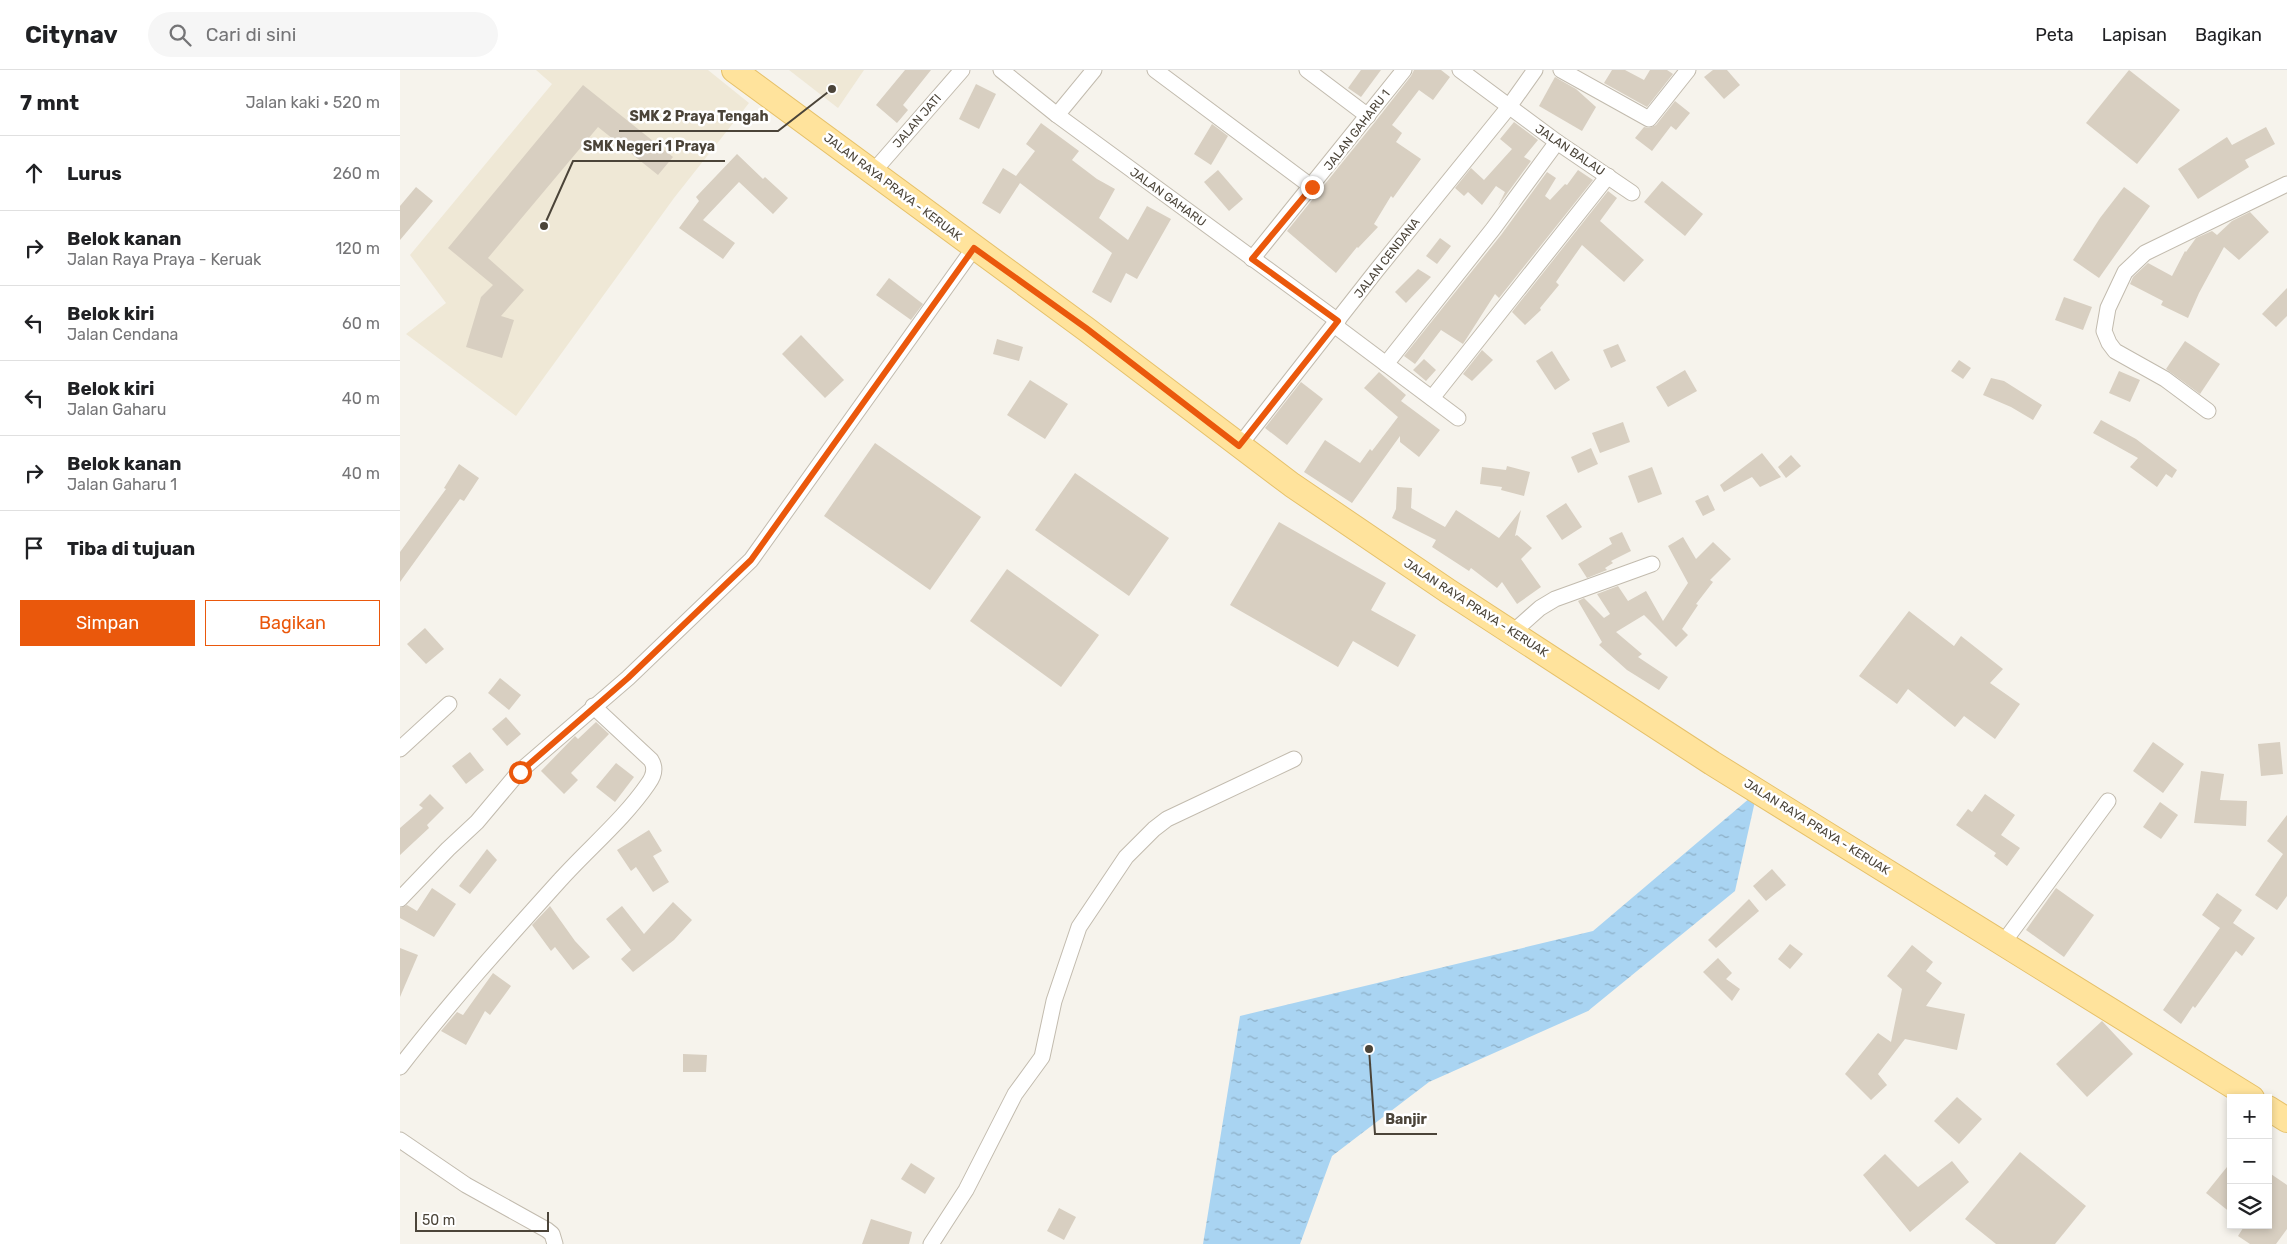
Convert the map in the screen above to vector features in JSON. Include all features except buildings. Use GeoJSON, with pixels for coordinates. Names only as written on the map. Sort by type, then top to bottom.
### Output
{"type":"FeatureCollection","features":[{"type":"Feature","properties":{"kind":"main road","name":"JALAN RAYA PRAYA - KERUAK"},"geometry":{"type":"LineString","coordinates":[[734,70],[974,248],[1086,328],[1292,486],[1448,591],[1712,763],[2246,1094]]}},
{"type":"Feature","properties":{"kind":"main road"},"geometry":{"type":"LineString","coordinates":[[2272,1111],[2287,1120]]}},
{"type":"Feature","properties":{"kind":"street","name":"JALAN JATI"},"geometry":{"type":"LineString","coordinates":[[873,172],[962,70]]}},
{"type":"Feature","properties":{"kind":"street","name":"JALAN GAHARU"},"geometry":{"type":"LineString","coordinates":[[1001,70],[1056,115],[1252,259],[1458,418]]}},
{"type":"Feature","properties":{"kind":"street"},"geometry":{"type":"LineString","coordinates":[[1056,115],[1094,70]]}},
{"type":"Feature","properties":{"kind":"street"},"geometry":{"type":"LineString","coordinates":[[1154,70],[1312,187]]}},
{"type":"Feature","properties":{"kind":"street"},"geometry":{"type":"LineString","coordinates":[[1307,70],[1368,116]]}},
{"type":"Feature","properties":{"kind":"street","name":"JALAN GAHARU 1"},"geometry":{"type":"LineString","coordinates":[[1252,259],[1312,187],[1404,70]]}},
{"type":"Feature","properties":{"kind":"street","name":"JALAN BALAU"},"geometry":{"type":"LineString","coordinates":[[1460,70],[1508,108],[1632,193]]}},
{"type":"Feature","properties":{"kind":"street","name":"JALAN CENDANA"},"geometry":{"type":"LineString","coordinates":[[1239,446],[1376,271],[1508,108],[1535,70]]}},
{"type":"Feature","properties":{"kind":"street"},"geometry":{"type":"LineString","coordinates":[[1561,70],[1649,119],[1688,70]]}},
{"type":"Feature","properties":{"kind":"street"},"geometry":{"type":"LineString","coordinates":[[1386,364],[1493,229],[1557,142]]}},
{"type":"Feature","properties":{"kind":"street"},"geometry":{"type":"LineString","coordinates":[[1432,398],[1608,176]]}},
{"type":"Feature","properties":{"kind":"street"},"geometry":{"type":"LineString","coordinates":[[2208,411],[2172,383],[2116,351],[2109,343],[2104,331],[2108,308],[2126,272],[2146,253],[2287,184]]}},
{"type":"Feature","properties":{"kind":"street"},"geometry":{"type":"LineString","coordinates":[[400,899],[477,822],[520,772],[593,706],[628,678],[751,560],[974,248]]}},
{"type":"Feature","properties":{"kind":"street"},"geometry":{"type":"LineString","coordinates":[[1513,632],[1540,608],[1555,599],[1652,564]]}},
{"type":"Feature","properties":{"kind":"street"},"geometry":{"type":"LineString","coordinates":[[400,749],[449,704]]}},
{"type":"Feature","properties":{"kind":"street"},"geometry":{"type":"LineString","coordinates":[[400,1067],[428,1031],[562,878],[637,798],[654,775],[651,760],[593,706]]}},
{"type":"Feature","properties":{"kind":"street"},"geometry":{"type":"LineString","coordinates":[[930,1244],[966,1190],[1015,1094],[1042,1057],[1054,1001],[1079,928],[1126,857],[1154,829],[1167,819],[1294,759]]}},
{"type":"Feature","properties":{"kind":"street"},"geometry":{"type":"LineString","coordinates":[[2003,943],[2108,801]]}},
{"type":"Feature","properties":{"kind":"street"},"geometry":{"type":"LineString","coordinates":[[400,1140],[466,1185],[547,1230],[552,1234],[555,1244]]}},
{"type":"Feature","properties":{"kind":"shaded area"},"geometry":{"type":"Polygon","coordinates":[[[536,70],[708,70],[749,103],[674,198],[516,416],[406,334],[446,303],[410,255],[552,84],[536,70]]]}},
{"type":"Feature","properties":{"kind":"shaded area"},"geometry":{"type":"Polygon","coordinates":[[[789,70],[864,70],[838,108],[789,70]]]}},
{"type":"Feature","properties":{"kind":"water"},"geometry":{"type":"Polygon","coordinates":[[[1757,792],[1735,891],[1588,1011],[1429,1082],[1332,1156],[1300,1244],[1203,1244],[1240,1016],[1593,931],[1757,792]]]}},
{"type":"Feature","properties":{"kind":"place","name":"SMK 2 Praya Tengah"},"geometry":{"type":"Point","coordinates":[832,89]}},
{"type":"Feature","properties":{"kind":"place","name":"SMK Negeri 1 Praya"},"geometry":{"type":"Point","coordinates":[544,226]}},
{"type":"Feature","properties":{"kind":"place","name":"Banjir"},"geometry":{"type":"Point","coordinates":[1369,1049]}},
{"type":"Feature","properties":{"kind":"route"},"geometry":{"type":"LineString","coordinates":[[520,772],[593,706],[628,678],[725,588],[751,560],[974,248],[1086,328],[1239,446],[1338,321],[1252,259],[1312,187]]}}]}
